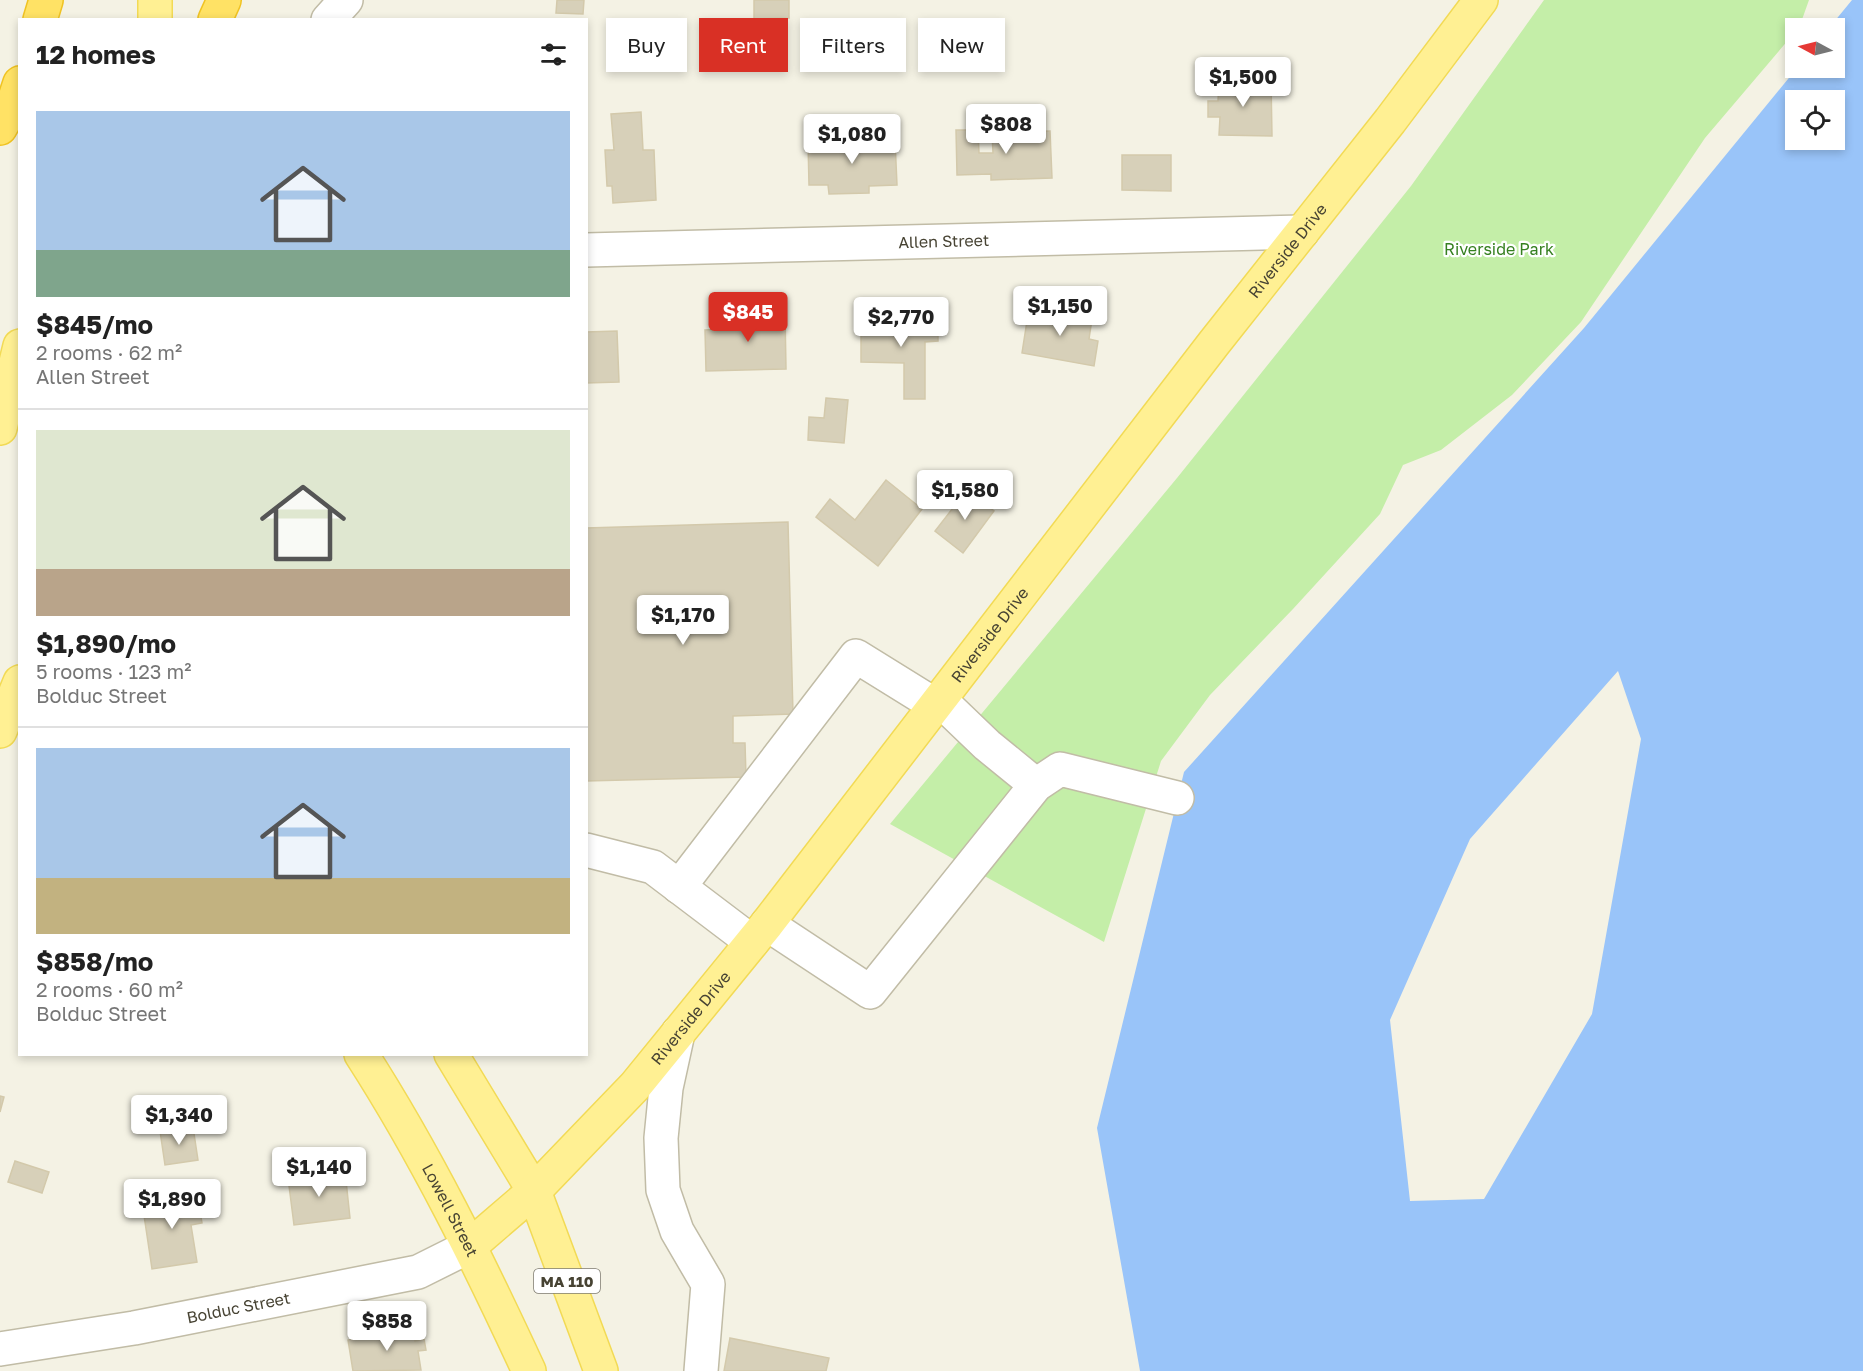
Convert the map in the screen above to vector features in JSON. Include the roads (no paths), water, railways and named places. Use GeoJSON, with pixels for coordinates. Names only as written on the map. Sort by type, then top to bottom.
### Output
{"type":"FeatureCollection","features":[{"type":"Feature","properties":{"kind":"highway"},"geometry":{"type":"LineString","coordinates":[[41,18],[46,0]]}},
{"type":"Feature","properties":{"kind":"highway"},"geometry":{"type":"LineString","coordinates":[[216,18],[224,0]]}},
{"type":"Feature","properties":{"kind":"highway"},"geometry":{"type":"LineString","coordinates":[[0,128],[12,107],[18,89]]}},
{"type":"Feature","properties":{"kind":"main road"},"geometry":{"type":"LineString","coordinates":[[58,0],[58,18]]}},
{"type":"Feature","properties":{"kind":"main road"},"geometry":{"type":"LineString","coordinates":[[155,0],[155,18]]}},
{"type":"Feature","properties":{"kind":"main road","name":"Riverside Drive"},"geometry":{"type":"LineString","coordinates":[[470,1246],[534,1191],[635,1086],[759,933],[1214,343],[1390,121],[1481,0]]}},
{"type":"Feature","properties":{"kind":"main road"},"geometry":{"type":"LineString","coordinates":[[0,429],[18,354]]}},
{"type":"Feature","properties":{"kind":"main road"},"geometry":{"type":"LineString","coordinates":[[0,667],[18,665]]}},
{"type":"Feature","properties":{"kind":"main road"},"geometry":{"type":"LineString","coordinates":[[6,724],[18,688]]}},
{"type":"Feature","properties":{"kind":"main road","name":"Lowell Street"},"geometry":{"type":"LineString","coordinates":[[362,1056],[470,1246],[530,1371]]}},
{"type":"Feature","properties":{"kind":"main road","name":"MA 110"},"geometry":{"type":"LineString","coordinates":[[453,1056],[534,1191],[601,1371]]}},
{"type":"Feature","properties":{"kind":"street"},"geometry":{"type":"LineString","coordinates":[[330,18],[346,0]]}},
{"type":"Feature","properties":{"kind":"street","name":"Allen Street"},"geometry":{"type":"LineString","coordinates":[[588,250],[1302,232]]}},
{"type":"Feature","properties":{"kind":"street"},"geometry":{"type":"LineString","coordinates":[[679,887],[856,656],[937,702],[1036,785]]}},
{"type":"Feature","properties":{"kind":"street"},"geometry":{"type":"LineString","coordinates":[[588,851],[653,867],[679,887],[870,992],[1036,785],[1060,769],[1178,798]]}},
{"type":"Feature","properties":{"kind":"street"},"geometry":{"type":"LineString","coordinates":[[678,1033],[666,1089],[661,1138],[663,1191],[677,1231],[708,1284],[701,1371]]}},
{"type":"Feature","properties":{"kind":"street","name":"Bolduc Street"},"geometry":{"type":"LineString","coordinates":[[0,1349],[134,1328],[418,1272],[470,1246]]}},
{"type":"Feature","properties":{"kind":"water"},"geometry":{"type":"Polygon","coordinates":[[[1852,0],[1863,0],[1863,1371],[1140,1371],[1097,1128],[1184,772],[1584,328],[1789,78],[1845,78],[1845,18],[1837,18],[1852,0]],[[1618,671],[1470,839],[1390,1020],[1410,1201],[1484,1199],[1592,1014],[1641,739],[1618,671]]]}},
{"type":"Feature","properties":{"kind":"park label","name":"Riverside Park"},"geometry":{"type":"Point","coordinates":[1499,249]}}]}
